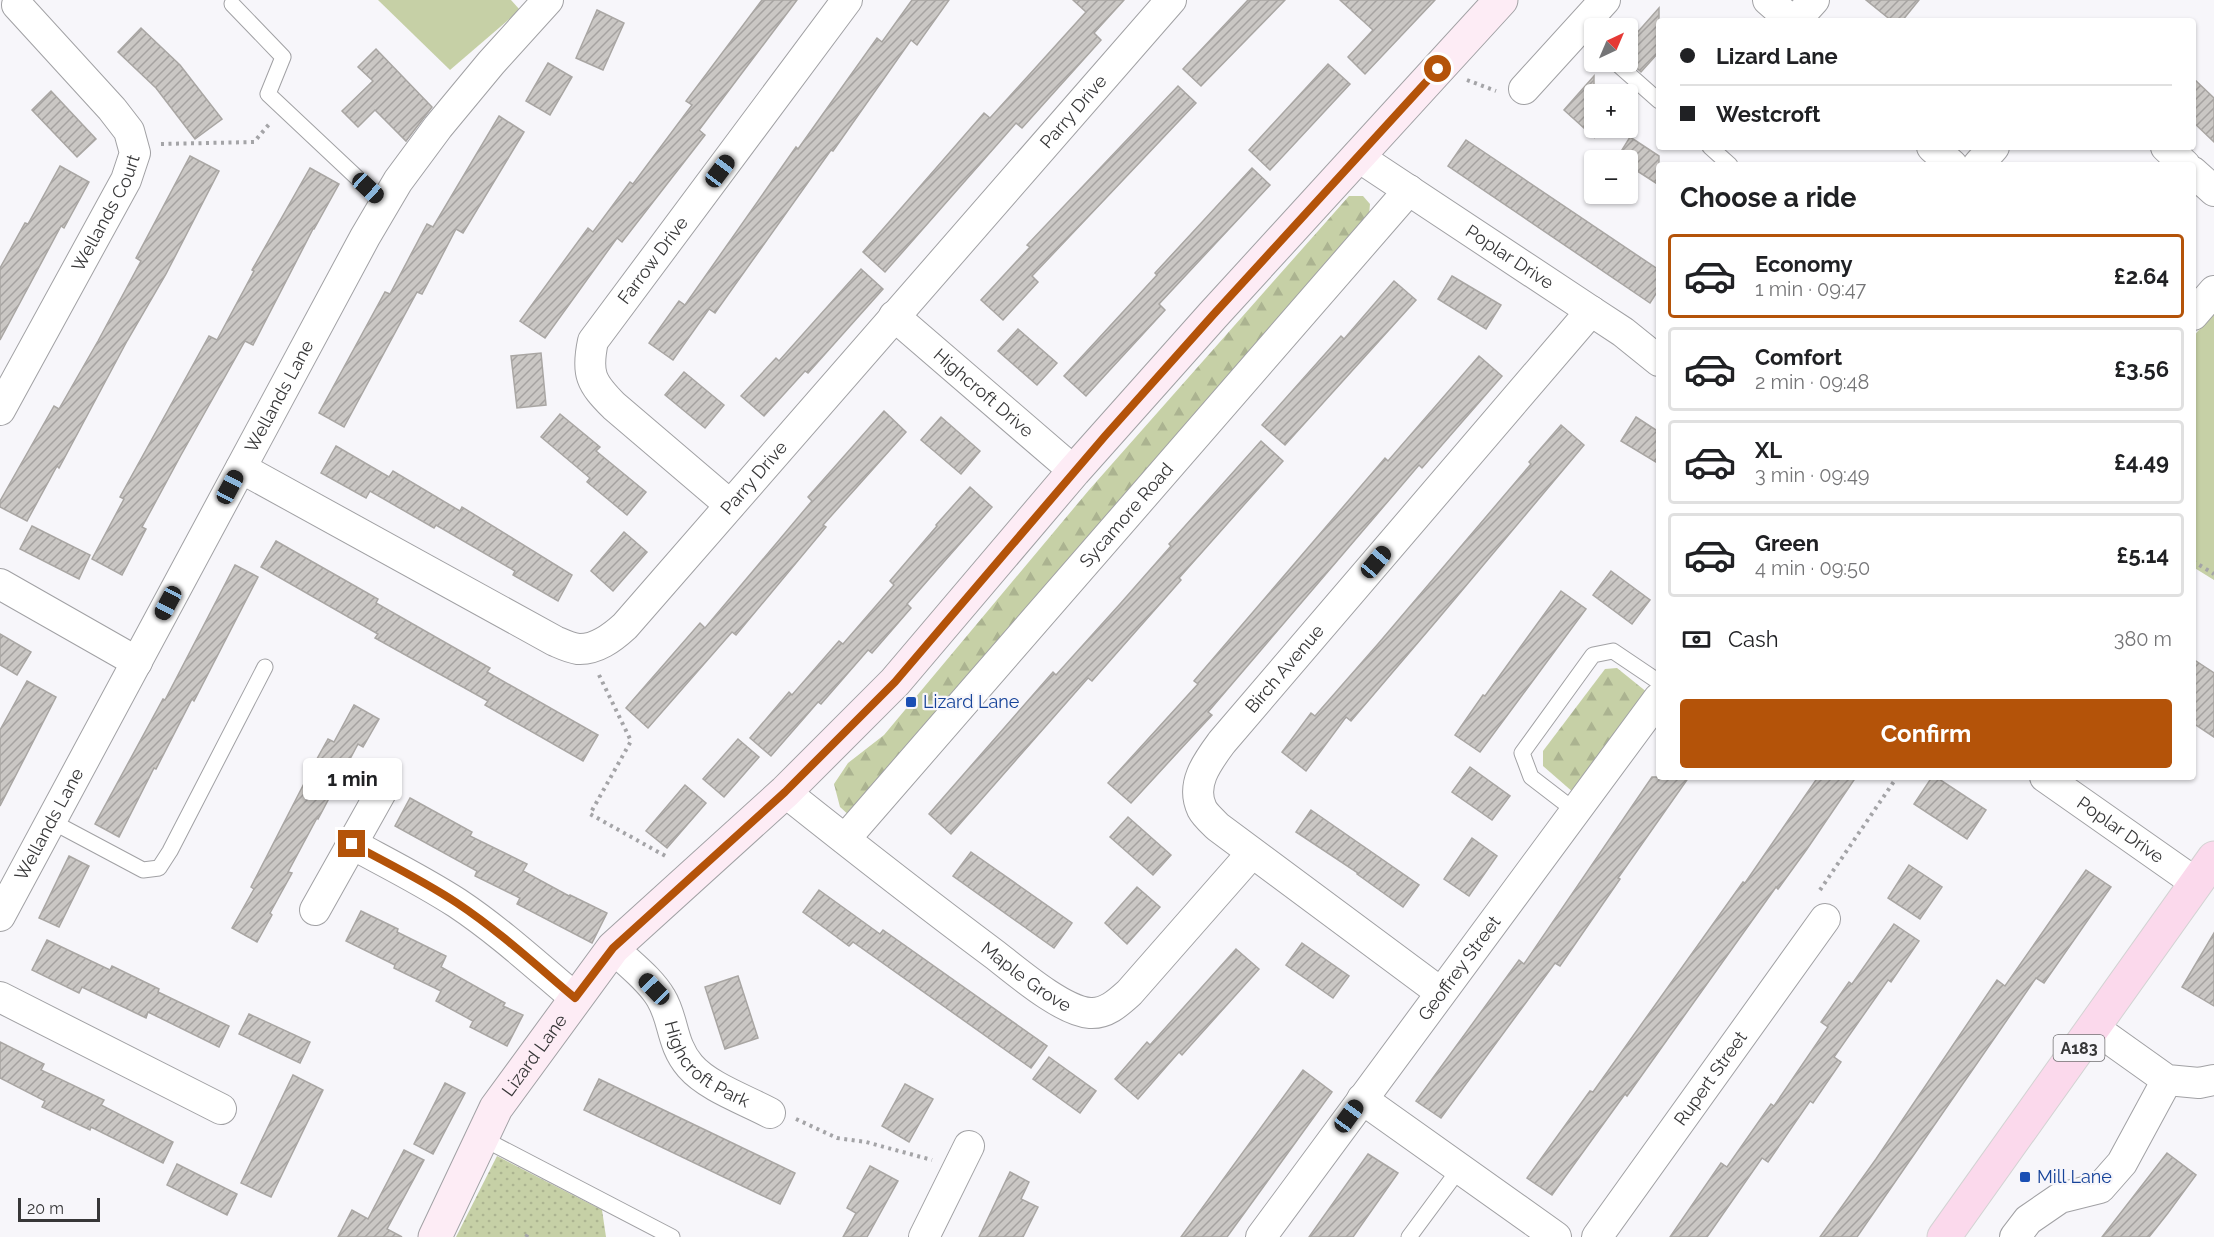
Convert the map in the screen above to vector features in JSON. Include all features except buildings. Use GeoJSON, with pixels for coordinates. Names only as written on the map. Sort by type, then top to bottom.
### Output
{"type":"FeatureCollection","features":[{"type":"Feature","properties":{"kind":"main road","name":"A183"},"geometry":{"type":"LineString","coordinates":[[1944,1237],[2205,871]]}},
{"type":"Feature","properties":{"kind":"street","name":"Wellands Lane"},"geometry":{"type":"LineString","coordinates":[[0,916],[365,237],[398,181],[438,127],[491,63],[548,0]]}},
{"type":"Feature","properties":{"kind":"street","name":"Farrow Drive"},"geometry":{"type":"LineString","coordinates":[[730,505],[597,389],[590,372],[593,341],[847,0]]}},
{"type":"Feature","properties":{"kind":"street","name":"Parry Drive"},"geometry":{"type":"LineString","coordinates":[[586,648],[612,638],[625,626],[1171,0]]}},
{"type":"Feature","properties":{"kind":"street","name":"Lizard Lane"},"geometry":{"type":"LineString","coordinates":[[435,1237],[496,1108],[613,948],[785,792],[895,682],[1074,471],[1357,156],[1501,0]]}},
{"type":"Feature","properties":{"kind":"street"},"geometry":{"type":"LineString","coordinates":[[1596,18],[1605,0]]}},
{"type":"Feature","properties":{"kind":"street"},"geometry":{"type":"LineString","coordinates":[[1768,0],[1789,18]]}},
{"type":"Feature","properties":{"kind":"street"},"geometry":{"type":"LineString","coordinates":[[1796,18],[1814,0]]}},
{"type":"Feature","properties":{"kind":"street","name":"Wellands Court"},"geometry":{"type":"LineString","coordinates":[[0,410],[126,180],[135,153],[129,130],[112,109],[13,8]]}},
{"type":"Feature","properties":{"kind":"street"},"geometry":{"type":"LineString","coordinates":[[1524,89],[1584,39]]}},
{"type":"Feature","properties":{"kind":"street"},"geometry":{"type":"LineString","coordinates":[[1935,150],[1949,162]]}},
{"type":"Feature","properties":{"kind":"street"},"geometry":{"type":"LineString","coordinates":[[1981,162],[1991,150]]}},
{"type":"Feature","properties":{"kind":"street"},"geometry":{"type":"LineString","coordinates":[[2169,150],[2182,162]]}},
{"type":"Feature","properties":{"kind":"street","name":"Poplar Drive"},"geometry":{"type":"LineString","coordinates":[[1357,156],[1623,332],[1656,359]]}},
{"type":"Feature","properties":{"kind":"street"},"geometry":{"type":"LineString","coordinates":[[2196,175],[2214,191]]}},
{"type":"Feature","properties":{"kind":"street","name":"Sycamore Road"},"geometry":{"type":"LineString","coordinates":[[845,839],[1409,190]]}},
{"type":"Feature","properties":{"kind":"street"},"geometry":{"type":"LineString","coordinates":[[2196,312],[2214,291]]}},
{"type":"Feature","properties":{"kind":"street","name":"Birch Avenue"},"geometry":{"type":"LineString","coordinates":[[1440,992],[1218,827],[1202,808],[1198,786],[1204,765],[1229,733],[1591,311]]}},
{"type":"Feature","properties":{"kind":"street","name":"Highcroft Drive"},"geometry":{"type":"LineString","coordinates":[[894,316],[1074,471]]}},
{"type":"Feature","properties":{"kind":"street"},"geometry":{"type":"LineString","coordinates":[[241,468],[555,641],[578,649],[586,648]]}},
{"type":"Feature","properties":{"kind":"street"},"geometry":{"type":"LineString","coordinates":[[0,584],[137,662]]}},
{"type":"Feature","properties":{"kind":"street","name":"Geoffrey Street"},"geometry":{"type":"LineString","coordinates":[[1261,1237],[1656,702]]}},
{"type":"Feature","properties":{"kind":"street","name":"Poplar Drive"},"geometry":{"type":"LineString","coordinates":[[2050,780],[2205,871]]}},
{"type":"Feature","properties":{"kind":"street"},"geometry":{"type":"LineString","coordinates":[[315,910],[384,787]]}},
{"type":"Feature","properties":{"kind":"street","name":"Maple Grove"},"geometry":{"type":"LineString","coordinates":[[785,792],[923,902],[1040,988],[1061,1002],[1091,1013],[1105,1010],[1118,1003],[1129,993],[1252,853]]}},
{"type":"Feature","properties":{"kind":"street"},"geometry":{"type":"LineString","coordinates":[[352,844],[458,903],[495,930],[575,998]]}},
{"type":"Feature","properties":{"kind":"street","name":"Rupert Street"},"geometry":{"type":"LineString","coordinates":[[1597,1237],[1825,919]]}},
{"type":"Feature","properties":{"kind":"street","name":"Highcroft Park"},"geometry":{"type":"LineString","coordinates":[[613,948],[662,999],[673,1035],[681,1053],[691,1067],[711,1083],[770,1113]]}},
{"type":"Feature","properties":{"kind":"street"},"geometry":{"type":"LineString","coordinates":[[0,997],[221,1109]]}},
{"type":"Feature","properties":{"kind":"street"},"geometry":{"type":"LineString","coordinates":[[2094,1028],[2167,1080],[2199,1083],[2214,1080]]}},
{"type":"Feature","properties":{"kind":"street"},"geometry":{"type":"LineString","coordinates":[[2015,1237],[2028,1220],[2060,1198],[2100,1188],[2122,1163],[2167,1080]]}},
{"type":"Feature","properties":{"kind":"street"},"geometry":{"type":"LineString","coordinates":[[1362,1098],[1556,1237]]}},
{"type":"Feature","properties":{"kind":"street"},"geometry":{"type":"LineString","coordinates":[[924,1237],[964,1156]]}},
{"type":"Feature","properties":{"kind":"lane"},"geometry":{"type":"LineString","coordinates":[[232,4],[283,57],[268,94],[385,204]]}},
{"type":"Feature","properties":{"kind":"lane"},"geometry":{"type":"LineString","coordinates":[[1626,72],[1656,98]]}},
{"type":"Feature","properties":{"kind":"lane"},"geometry":{"type":"LineString","coordinates":[[1713,150],[1727,162]]}},
{"type":"Feature","properties":{"kind":"lane"},"geometry":{"type":"LineString","coordinates":[[1574,810],[1531,777],[1522,753],[1593,655],[1613,651],[1656,680]]}},
{"type":"Feature","properties":{"kind":"lane"},"geometry":{"type":"LineString","coordinates":[[51,821],[143,870],[159,868],[265,667]]}},
{"type":"Feature","properties":{"kind":"lane"},"geometry":{"type":"LineString","coordinates":[[482,1138],[672,1237]]}},
{"type":"Feature","properties":{"kind":"lane"},"geometry":{"type":"LineString","coordinates":[[1409,1237],[1460,1168]]}},
{"type":"Feature","properties":{"kind":"path"},"geometry":{"type":"LineString","coordinates":[[1438,69],[1516,99],[1524,89]]}},
{"type":"Feature","properties":{"kind":"path"},"geometry":{"type":"LineString","coordinates":[[133,145],[254,142],[283,108]]}},
{"type":"Feature","properties":{"kind":"path"},"geometry":{"type":"LineString","coordinates":[[2196,563],[2214,574]]}},
{"type":"Feature","properties":{"kind":"path"},"geometry":{"type":"LineString","coordinates":[[586,648],[631,741],[590,814],[696,873]]}},
{"type":"Feature","properties":{"kind":"path"},"geometry":{"type":"LineString","coordinates":[[1825,919],[1807,909],[1895,780]]}},
{"type":"Feature","properties":{"kind":"path"},"geometry":{"type":"LineString","coordinates":[[770,1113],[783,1112],[837,1138],[964,1156]]}},
{"type":"Feature","properties":{"kind":"green space"},"geometry":{"type":"Polygon","coordinates":[[[378,0],[511,0],[520,10],[450,70],[378,0]]]}},
{"type":"Feature","properties":{"kind":"green space"},"geometry":{"type":"Polygon","coordinates":[[[1349,196],[1363,196],[1370,204],[1369,215],[851,817],[840,807],[834,784],[848,763],[884,735],[1089,490],[1349,196]]]}},
{"type":"Feature","properties":{"kind":"green space"},"geometry":{"type":"Polygon","coordinates":[[[2214,312],[2214,580],[2196,569],[2196,333],[2214,312]]]}},
{"type":"Feature","properties":{"kind":"green space"},"geometry":{"type":"Polygon","coordinates":[[[1617,668],[1648,693],[1574,793],[1543,766],[1543,751],[1605,669],[1617,668]]]}},
{"type":"Feature","properties":{"kind":"green space"},"geometry":{"type":"Polygon","coordinates":[[[497,1156],[602,1210],[606,1237],[456,1237],[497,1156]]]}},
{"type":"Feature","properties":{"kind":"place","name":"Lizard Lane"},"geometry":{"type":"Point","coordinates":[911,702]}},
{"type":"Feature","properties":{"kind":"place","name":"Mill Lane"},"geometry":{"type":"Point","coordinates":[2025,1177]}},
{"type":"Feature","properties":{"kind":"route"},"geometry":{"type":"LineString","coordinates":[[352,844],[458,903],[495,930],[575,998],[613,948],[785,792],[895,682],[1105,436],[1438,69]]}}]}
